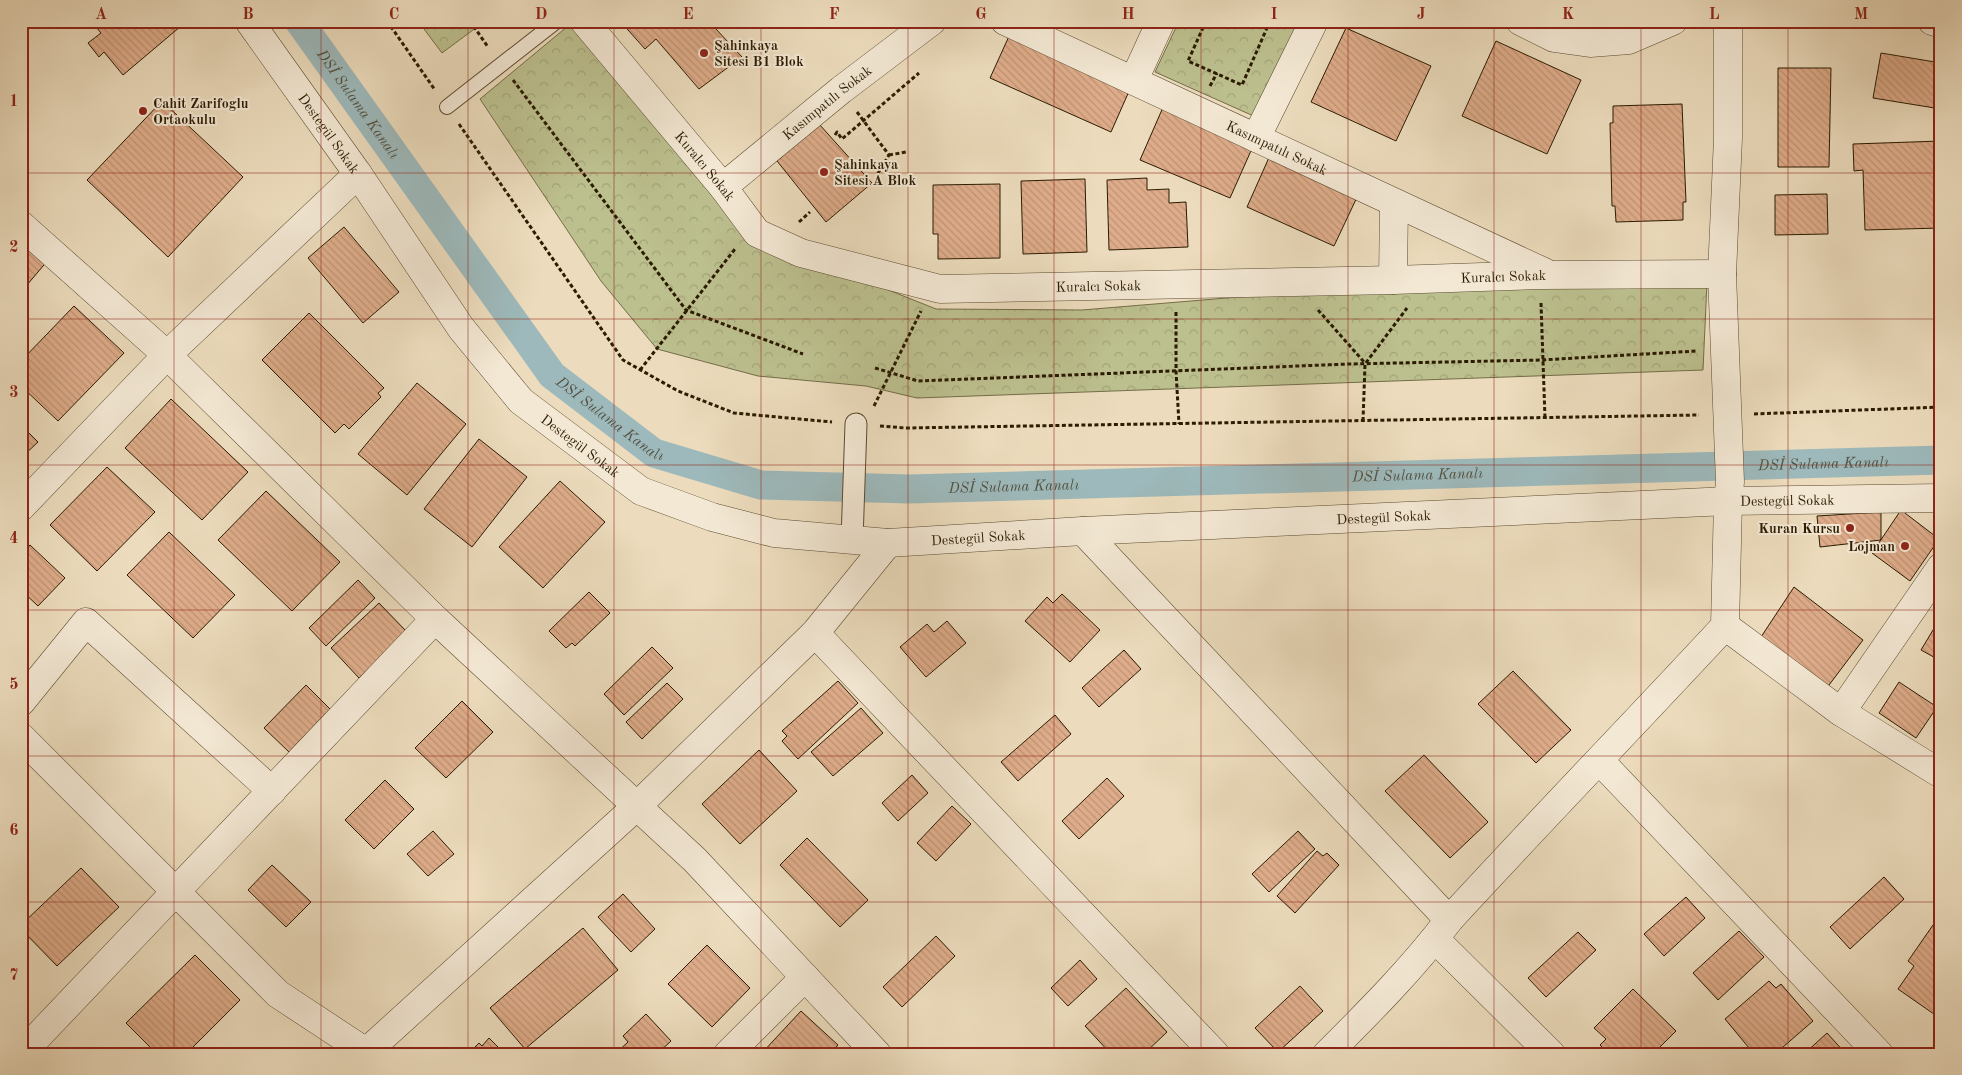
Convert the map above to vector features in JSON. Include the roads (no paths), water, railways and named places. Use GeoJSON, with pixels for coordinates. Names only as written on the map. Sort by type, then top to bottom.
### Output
{"type":"FeatureCollection","features":[{"type":"Feature","properties":{"kind":"street","name":"Destegül Sokak"},"geometry":{"type":"LineString","coordinates":[[249,21],[358,174],[461,328],[521,401],[641,492],[712,517],[774,533],[888,543],[1729,492],[1941,498]]}},
{"type":"Feature","properties":{"kind":"street","name":"Kuralcı Sokak"},"geometry":{"type":"LineString","coordinates":[[584,21],[723,187],[757,233],[801,253],[940,289],[1545,275],[1722,274]]}},
{"type":"Feature","properties":{"kind":"street","name":"Kasımpatılı Sokak"},"geometry":{"type":"LineString","coordinates":[[723,187],[841,90],[932,21]]}},
{"type":"Feature","properties":{"kind":"street","name":"Kasımpatılı Sokak"},"geometry":{"type":"LineString","coordinates":[[1005,21],[1134,80],[1545,275]]}},
{"type":"Feature","properties":{"kind":"street"},"geometry":{"type":"LineString","coordinates":[[1134,80],[1161,21]]}},
{"type":"Feature","properties":{"kind":"street"},"geometry":{"type":"LineString","coordinates":[[1256,138],[1314,21]]}},
{"type":"Feature","properties":{"kind":"street"},"geometry":{"type":"LineString","coordinates":[[1520,21],[1554,38],[1590,43],[1629,40],[1673,21]]}},
{"type":"Feature","properties":{"kind":"street"},"geometry":{"type":"LineString","coordinates":[[1326,1054],[1356,1025],[1550,810],[1600,761],[1724,626],[1729,492],[1722,274],[1728,138],[1728,21]]}},
{"type":"Feature","properties":{"kind":"street"},"geometry":{"type":"LineString","coordinates":[[1932,21],[1941,24]]}},
{"type":"Feature","properties":{"kind":"street"},"geometry":{"type":"LineString","coordinates":[[21,507],[167,355],[358,174]]}},
{"type":"Feature","properties":{"kind":"street"},"geometry":{"type":"LineString","coordinates":[[1393,280],[1394,203]]}},
{"type":"Feature","properties":{"kind":"street"},"geometry":{"type":"LineString","coordinates":[[21,225],[167,355],[435,619],[695,860],[877,1054]]}},
{"type":"Feature","properties":{"kind":"street"},"geometry":{"type":"LineString","coordinates":[[852,540],[860,424]]}},
{"type":"Feature","properties":{"kind":"street"},"geometry":{"type":"LineString","coordinates":[[1083,531],[1551,1054]]}},
{"type":"Feature","properties":{"kind":"street"},"geometry":{"type":"LineString","coordinates":[[21,737],[278,994],[366,1053],[637,806],[815,633],[888,543]]}},
{"type":"Feature","properties":{"kind":"street"},"geometry":{"type":"LineString","coordinates":[[1841,712],[1941,567]]}},
{"type":"Feature","properties":{"kind":"street"},"geometry":{"type":"LineString","coordinates":[[21,1054],[435,619]]}},
{"type":"Feature","properties":{"kind":"street"},"geometry":{"type":"LineString","coordinates":[[21,702],[86,622],[272,791]]}},
{"type":"Feature","properties":{"kind":"street"},"geometry":{"type":"LineString","coordinates":[[1724,626],[1841,712],[1941,774]]}},
{"type":"Feature","properties":{"kind":"street"},"geometry":{"type":"LineString","coordinates":[[815,633],[1215,1054]]}},
{"type":"Feature","properties":{"kind":"street"},"geometry":{"type":"LineString","coordinates":[[1600,761],[1879,1054]]}},
{"type":"Feature","properties":{"kind":"street"},"geometry":{"type":"LineString","coordinates":[[728,1054],[805,977]]}},
{"type":"Feature","properties":{"kind":"lane"},"geometry":{"type":"LineString","coordinates":[[447,107],[557,21]]}},
{"type":"Feature","properties":{"kind":"waterway","name":"DSİ Sulama Kanalı"},"geometry":{"type":"LineString","coordinates":[[299,21],[552,375],[654,453],[761,485],[910,489],[1941,460]]}},
{"type":"Feature","properties":{"kind":"place","name":"Şahinkaya Sitesi B1 Blok"},"geometry":{"type":"Point","coordinates":[704,53]}},
{"type":"Feature","properties":{"kind":"place","name":"Cahit Zarifoglu Ortaokulu"},"geometry":{"type":"Point","coordinates":[143,111]}},
{"type":"Feature","properties":{"kind":"place","name":"Şahinkaya Sitesi A Blok"},"geometry":{"type":"Point","coordinates":[824,172]}},
{"type":"Feature","properties":{"kind":"place","name":"Kuran Kursu"},"geometry":{"type":"Point","coordinates":[1850,528]}},
{"type":"Feature","properties":{"kind":"place","name":"Lojman"},"geometry":{"type":"Point","coordinates":[1905,546]}}]}
